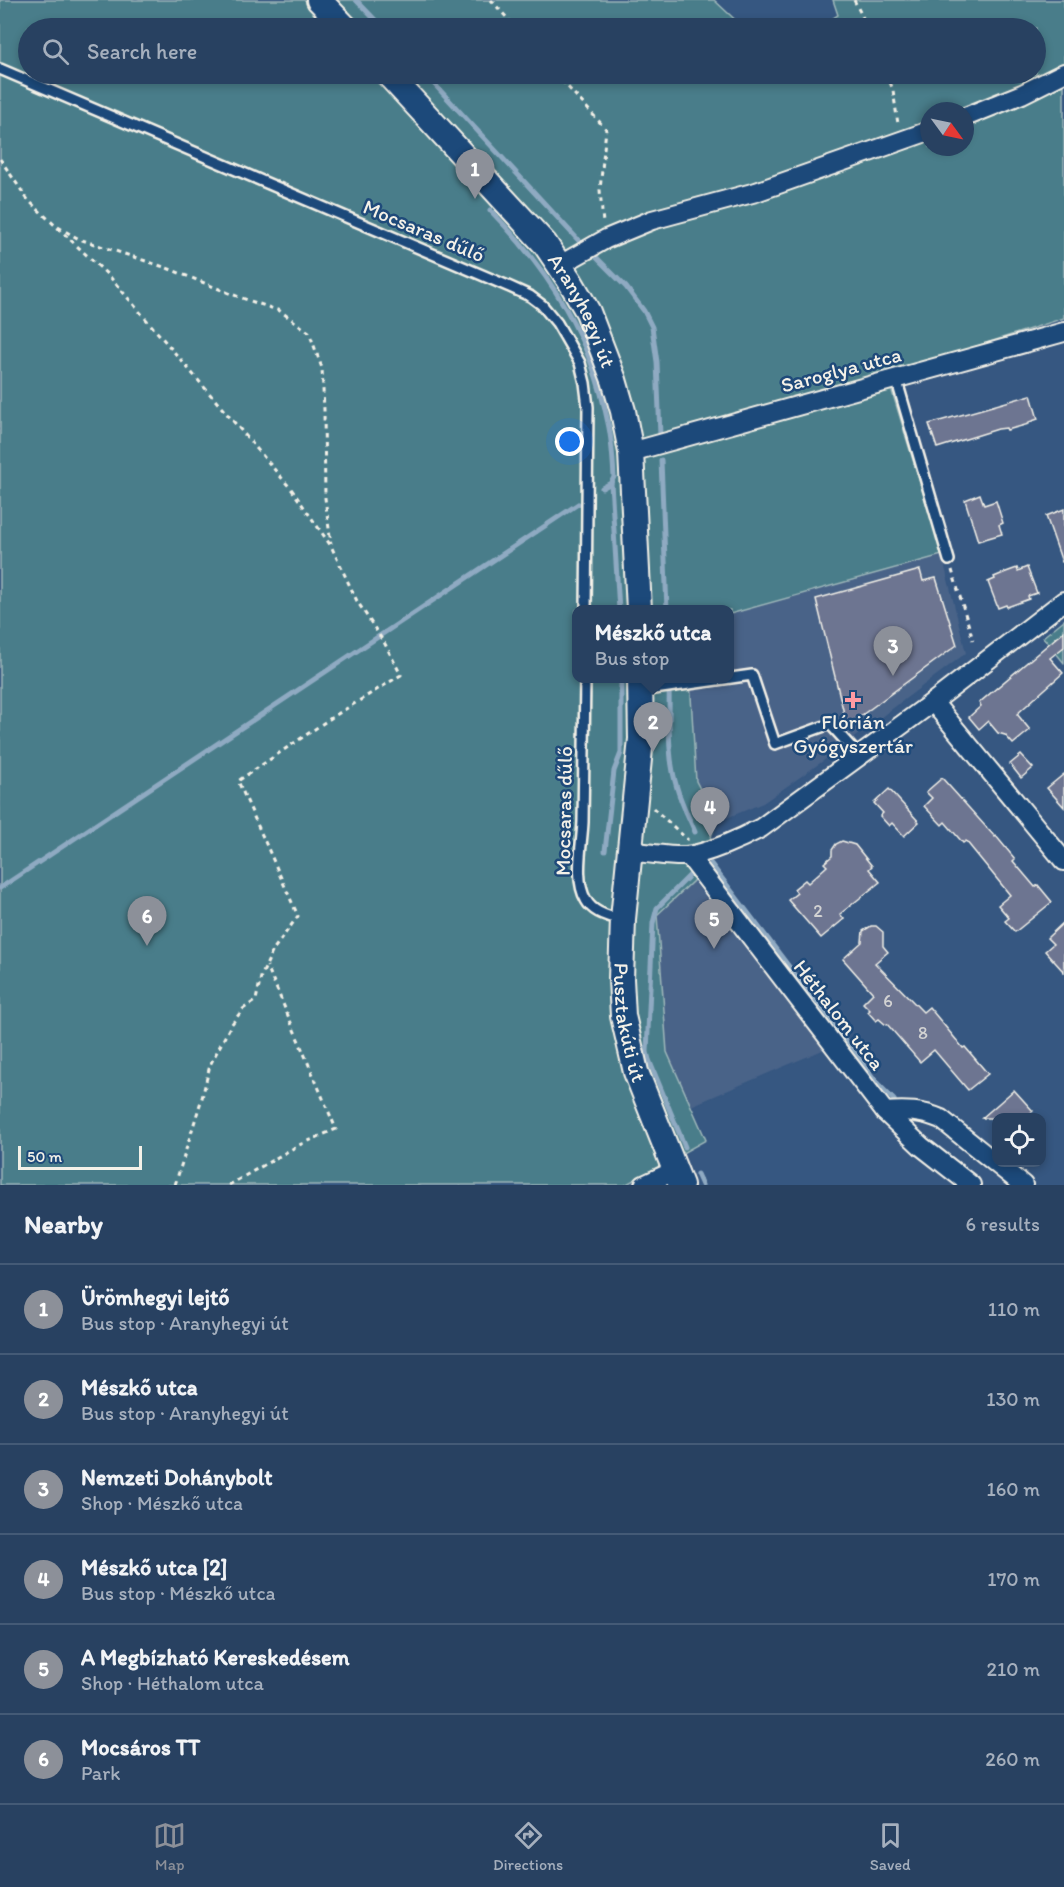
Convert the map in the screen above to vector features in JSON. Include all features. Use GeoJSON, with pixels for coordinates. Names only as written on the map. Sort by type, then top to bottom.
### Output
{"type":"FeatureCollection","features":[{"type":"Feature","properties":{"kind":"street"},"geometry":{"type":"LineString","coordinates":[[319,0],[336,18]]}},
{"type":"Feature","properties":{"kind":"street"},"geometry":{"type":"LineString","coordinates":[[1046,83],[1064,74]]}},
{"type":"Feature","properties":{"kind":"street","name":"Aranyhegyi út"},"geometry":{"type":"LineString","coordinates":[[397,84],[528,224],[560,265],[588,312],[623,411],[631,452],[639,605]]}},
{"type":"Feature","properties":{"kind":"street"},"geometry":{"type":"LineString","coordinates":[[974,113],[1043,84]]}},
{"type":"Feature","properties":{"kind":"street"},"geometry":{"type":"LineString","coordinates":[[560,265],[606,239],[652,220],[756,192],[920,134]]}},
{"type":"Feature","properties":{"kind":"street","name":"Saroglya utca"},"geometry":{"type":"LineString","coordinates":[[631,452],[1064,332]]}},
{"type":"Feature","properties":{"kind":"street"},"geometry":{"type":"LineString","coordinates":[[647,686],[630,852],[649,852],[671,856],[689,848],[734,842],[761,828],[860,757],[1064,602]]}},
{"type":"Feature","properties":{"kind":"street"},"geometry":{"type":"LineString","coordinates":[[933,702],[1064,861]]}},
{"type":"Feature","properties":{"kind":"street","name":"Héthalom utca"},"geometry":{"type":"LineString","coordinates":[[689,848],[885,1112],[921,1146],[971,1185]]}},
{"type":"Feature","properties":{"kind":"street","name":"Pusztakúti út"},"geometry":{"type":"LineString","coordinates":[[630,852],[623,920],[623,1016],[636,1072],[678,1178]]}},
{"type":"Feature","properties":{"kind":"street"},"geometry":{"type":"LineString","coordinates":[[885,1112],[906,1110],[927,1113],[941,1119],[1023,1185]]}},
{"type":"Feature","properties":{"kind":"street"},"geometry":{"type":"LineString","coordinates":[[644,1185],[678,1178]]}},
{"type":"Feature","properties":{"kind":"lane","name":"Mocsaras dűlő"},"geometry":{"type":"LineString","coordinates":[[0,69],[18,77]]}},
{"type":"Feature","properties":{"kind":"lane","name":"Mocsaras dűlő"},"geometry":{"type":"LineString","coordinates":[[35,84],[510,286],[542,305],[557,323],[580,363],[587,395],[585,605]]}},
{"type":"Feature","properties":{"kind":"lane"},"geometry":{"type":"LineString","coordinates":[[896,378],[949,560]]}},
{"type":"Feature","properties":{"kind":"lane"},"geometry":{"type":"LineString","coordinates":[[734,678],[752,675],[775,744],[830,724],[860,757]]}},
{"type":"Feature","properties":{"kind":"lane","name":"Mocsaras dűlő"},"geometry":{"type":"LineString","coordinates":[[585,683],[581,890],[586,902],[595,909],[602,914],[623,920]]}},
{"type":"Feature","properties":{"kind":"lane"},"geometry":{"type":"LineString","coordinates":[[647,686],[697,683]]}},
{"type":"Feature","properties":{"kind":"path"},"geometry":{"type":"LineString","coordinates":[[491,0],[507,18]]}},
{"type":"Feature","properties":{"kind":"path"},"geometry":{"type":"LineString","coordinates":[[854,0],[863,18]]}},
{"type":"Feature","properties":{"kind":"path"},"geometry":{"type":"LineString","coordinates":[[565,84],[606,129],[600,190],[606,239]]}},
{"type":"Feature","properties":{"kind":"path"},"geometry":{"type":"LineString","coordinates":[[891,84],[896,108],[898,143]]}},
{"type":"Feature","properties":{"kind":"path"},"geometry":{"type":"LineString","coordinates":[[0,159],[28,200],[110,277],[292,490],[331,546],[357,601],[385,644],[401,675],[238,781],[298,916],[273,950],[261,977],[256,1000],[243,1009],[231,1025],[210,1065],[175,1185]]}},
{"type":"Feature","properties":{"kind":"path"},"geometry":{"type":"LineString","coordinates":[[52,224],[79,239],[167,268],[239,297],[280,310],[309,332],[322,368],[325,498],[331,546]]}},
{"type":"Feature","properties":{"kind":"path"},"geometry":{"type":"LineString","coordinates":[[949,560],[973,640]]}},
{"type":"Feature","properties":{"kind":"path"},"geometry":{"type":"LineString","coordinates":[[650,804],[689,848]]}},
{"type":"Feature","properties":{"kind":"path"},"geometry":{"type":"LineString","coordinates":[[229,1185],[297,1146],[336,1129],[267,965]]}},
{"type":"Feature","properties":{"kind":"shaded area"},"geometry":{"type":"Polygon","coordinates":[[[942,555],[966,653],[823,761],[763,803],[717,822],[696,781],[690,683],[734,683],[734,613],[942,555]]]}},
{"type":"Feature","properties":{"kind":"shaded area"},"geometry":{"type":"Polygon","coordinates":[[[693,881],[825,1049],[691,1106],[667,1052],[657,915],[693,881]]]}},
{"type":"Feature","properties":{"kind":"green space"},"geometry":{"type":"Polygon","coordinates":[[[0,0],[714,0],[733,18],[18,18],[18,84],[1046,84],[1046,18],[833,18],[838,15],[833,0],[1064,0],[1064,318],[887,375],[942,555],[734,613],[734,605],[572,605],[572,683],[690,683],[696,781],[717,822],[693,881],[657,915],[667,1052],[706,1140],[625,1185],[0,1185],[0,0]]]}},
{"type":"Feature","properties":{"kind":"green space"},"geometry":{"type":"Polygon","coordinates":[[[1064,620],[1064,663],[1043,637],[1064,620]]]}},
{"type":"Feature","properties":{"kind":"building"},"geometry":{"type":"Polygon","coordinates":[[[1031,395],[1038,419],[1029,424],[1007,430],[1006,428],[998,429],[937,448],[929,424],[1031,395]]]}},
{"type":"Feature","properties":{"kind":"building"},"geometry":{"type":"Polygon","coordinates":[[[980,494],[984,505],[996,501],[1003,523],[999,525],[1002,534],[978,541],[965,500],[980,494]]]}},
{"type":"Feature","properties":{"kind":"building"},"geometry":{"type":"Polygon","coordinates":[[[1064,509],[1064,562],[1062,562],[1046,516],[1064,509]]]}},
{"type":"Feature","properties":{"kind":"building"},"geometry":{"type":"Polygon","coordinates":[[[1027,567],[1037,593],[1028,596],[1029,599],[998,608],[988,582],[1006,572],[1017,568],[1018,571],[1027,567]]]}},
{"type":"Feature","properties":{"kind":"building"},"geometry":{"type":"Polygon","coordinates":[[[920,570],[923,581],[936,578],[957,645],[847,726],[816,599],[920,570]]]}},
{"type":"Feature","properties":{"kind":"building"},"geometry":{"type":"Polygon","coordinates":[[[1064,631],[1064,647],[1050,658],[1063,673],[1017,714],[1030,730],[1013,744],[1005,735],[998,733],[988,721],[979,729],[969,717],[981,706],[979,703],[1064,631]]]}},
{"type":"Feature","properties":{"kind":"building"},"geometry":{"type":"Polygon","coordinates":[[[1021,755],[1033,768],[1021,778],[1010,764],[1021,755]]]}},
{"type":"Feature","properties":{"kind":"building"},"geometry":{"type":"Polygon","coordinates":[[[1064,774],[1064,807],[1047,788],[1064,774]]]}},
{"type":"Feature","properties":{"kind":"building"},"geometry":{"type":"Polygon","coordinates":[[[942,778],[996,836],[1035,887],[1038,885],[1052,902],[1015,932],[1005,921],[1009,918],[998,905],[1010,895],[966,841],[963,843],[945,822],[942,825],[924,806],[932,798],[926,792],[942,778]]]}},
{"type":"Feature","properties":{"kind":"building"},"geometry":{"type":"Polygon","coordinates":[[[889,789],[919,822],[904,836],[892,823],[889,826],[880,816],[883,813],[874,803],[889,789]]]}},
{"type":"Feature","properties":{"kind":"building"},"geometry":{"type":"Polygon","coordinates":[[[842,841],[855,845],[872,866],[869,869],[880,882],[840,914],[844,919],[821,938],[788,900],[797,893],[794,889],[805,880],[808,883],[827,866],[824,863],[832,856],[832,850],[836,844],[842,841]]]}},
{"type":"Feature","properties":{"kind":"building"},"geometry":{"type":"Polygon","coordinates":[[[1064,922],[1064,972],[1045,951],[1053,944],[1047,938],[1064,922]]]}},
{"type":"Feature","properties":{"kind":"building"},"geometry":{"type":"Polygon","coordinates":[[[876,926],[883,932],[883,946],[888,952],[875,963],[923,1012],[929,1007],[988,1074],[968,1090],[934,1050],[920,1062],[887,1024],[879,1019],[876,1021],[868,1012],[870,1010],[863,1003],[873,993],[843,959],[862,942],[863,931],[876,926]]]}},
{"type":"Feature","properties":{"kind":"building"},"geometry":{"type":"Polygon","coordinates":[[[1014,1090],[1033,1111],[1031,1113],[992,1113],[992,1118],[982,1118],[1014,1090]]]}},
{"type":"Feature","properties":{"kind":"waterway"},"geometry":{"type":"LineString","coordinates":[[356,0],[373,18]]}},
{"type":"Feature","properties":{"kind":"waterway"},"geometry":{"type":"LineString","coordinates":[[434,84],[581,243]]}},
{"type":"Feature","properties":{"kind":"waterway"},"geometry":{"type":"LineString","coordinates":[[490,210],[512,233],[549,282],[579,334],[591,362],[601,392],[612,450],[614,477],[611,483],[602,488]]}},
{"type":"Feature","properties":{"kind":"waterway"},"geometry":{"type":"LineString","coordinates":[[596,257],[626,287],[644,311],[652,327],[657,362],[660,435]]}},
{"type":"Feature","properties":{"kind":"waterway"},"geometry":{"type":"LineString","coordinates":[[661,460],[667,605]]}},
{"type":"Feature","properties":{"kind":"waterway"},"geometry":{"type":"LineString","coordinates":[[611,483],[619,605]]}},
{"type":"Feature","properties":{"kind":"waterway"},"geometry":{"type":"LineString","coordinates":[[0,888],[578,504]]}},
{"type":"Feature","properties":{"kind":"waterway"},"geometry":{"type":"LineString","coordinates":[[605,851],[614,771],[621,753],[621,683]]}},
{"type":"Feature","properties":{"kind":"waterway"},"geometry":{"type":"LineString","coordinates":[[669,683],[671,761],[681,799],[695,832]]}},
{"type":"Feature","properties":{"kind":"waterway"},"geometry":{"type":"LineString","coordinates":[[711,864],[878,1084],[894,1100]]}},
{"type":"Feature","properties":{"kind":"waterway"},"geometry":{"type":"LineString","coordinates":[[685,1147],[647,1052],[653,923],[657,908],[690,875]]}},
{"type":"Feature","properties":{"kind":"waterway"},"geometry":{"type":"LineString","coordinates":[[697,1174],[702,1185]]}},
{"type":"Feature","properties":{"kind":"place","name":"Ürömhegyi lejtő"},"geometry":{"type":"Point","coordinates":[475,199]}},
{"type":"Feature","properties":{"kind":"place","name":"Nemzeti Dohánybolt"},"geometry":{"type":"Point","coordinates":[893,676]}},
{"type":"Feature","properties":{"kind":"place","name":"Flórián Gyógyszertár"},"geometry":{"type":"Point","coordinates":[853,700]}},
{"type":"Feature","properties":{"kind":"place","name":"Mészkő utca"},"geometry":{"type":"Point","coordinates":[653,752]}},
{"type":"Feature","properties":{"kind":"place","name":"Mészkő utca [2]"},"geometry":{"type":"Point","coordinates":[710,837]}},
{"type":"Feature","properties":{"kind":"place","name":"Mocsáros TT"},"geometry":{"type":"Point","coordinates":[147,946]}},
{"type":"Feature","properties":{"kind":"place","name":"A Megbízható Kereskedésem"},"geometry":{"type":"Point","coordinates":[714,949]}}]}
